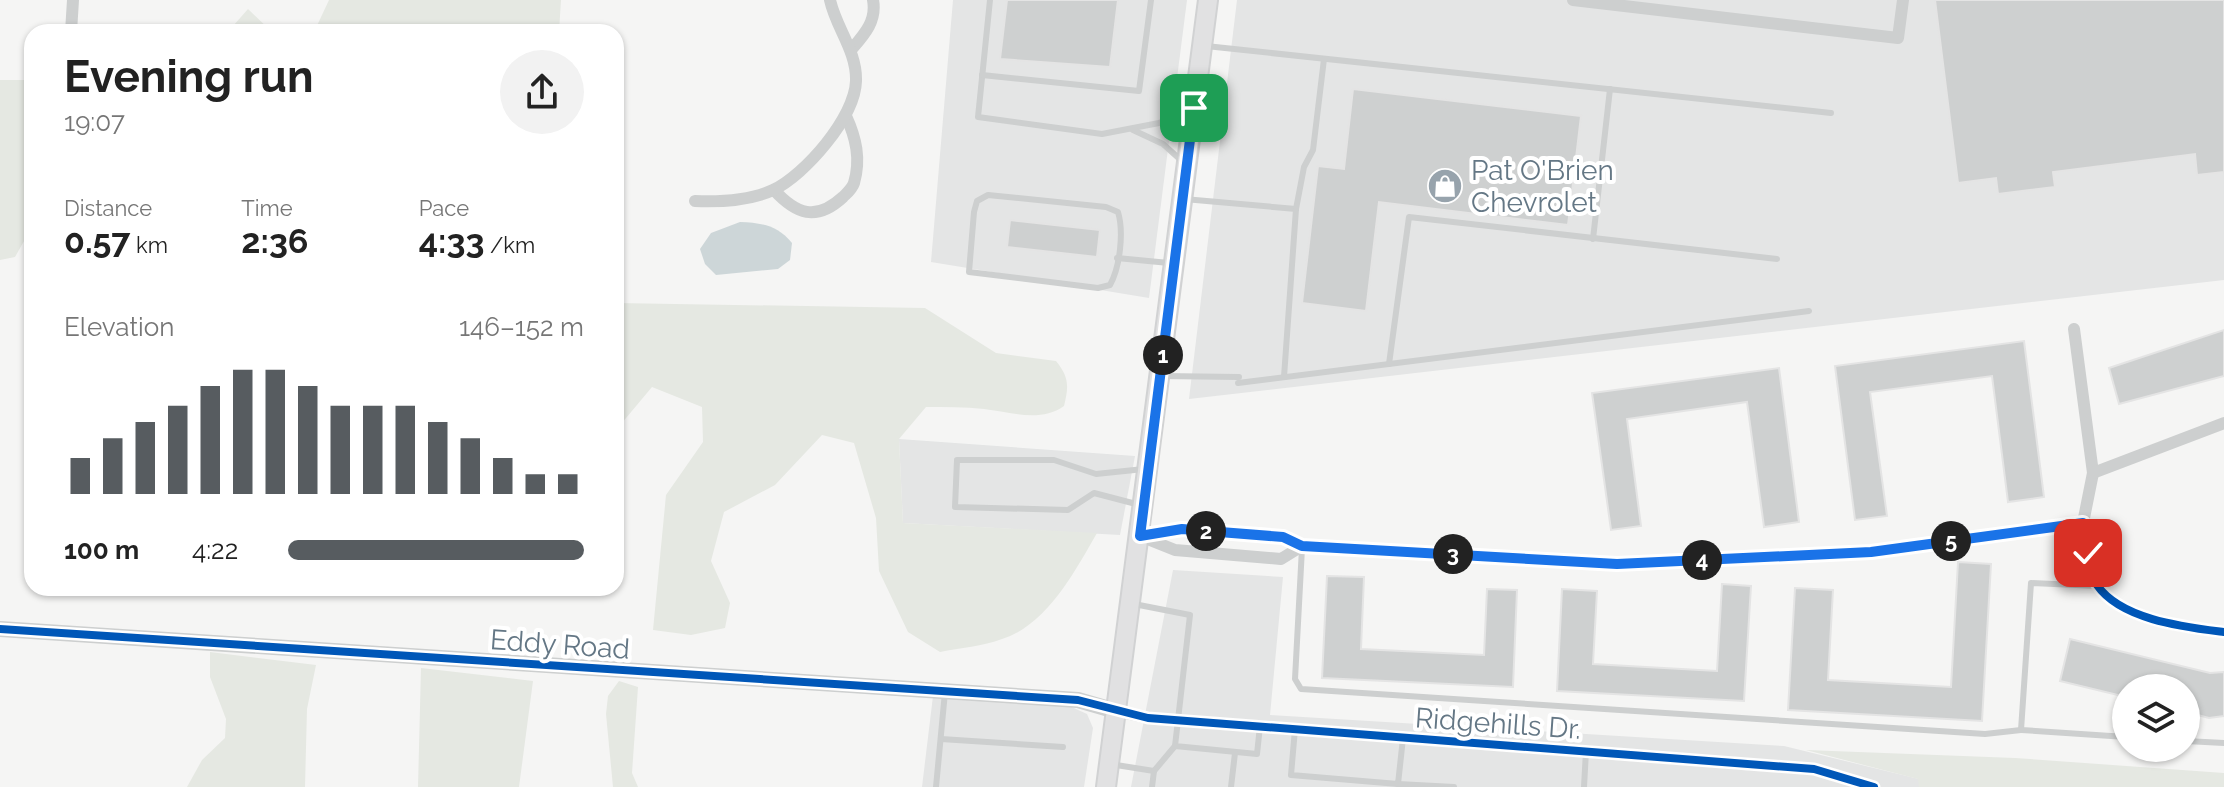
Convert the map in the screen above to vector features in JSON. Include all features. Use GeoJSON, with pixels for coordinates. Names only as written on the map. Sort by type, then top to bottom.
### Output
{"type":"FeatureCollection","features":[{"type":"Feature","properties":{"kind":"main road"},"geometry":{"type":"LineString","coordinates":[[1106,787],[1208,0]]}},
{"type":"Feature","properties":{"kind":"street"},"geometry":{"type":"LineString","coordinates":[[72,24],[73,0]]}},
{"type":"Feature","properties":{"kind":"street"},"geometry":{"type":"LineString","coordinates":[[695,201],[729,202],[774,190],[809,163],[846,116],[856,82],[851,50],[832,12],[830,0]]}},
{"type":"Feature","properties":{"kind":"street"},"geometry":{"type":"LineString","coordinates":[[851,50],[870,28],[873,0]]}},
{"type":"Feature","properties":{"kind":"street"},"geometry":{"type":"LineString","coordinates":[[1573,0],[1898,38],[1903,0]]}},
{"type":"Feature","properties":{"kind":"street"},"geometry":{"type":"LineString","coordinates":[[774,190],[788,206],[807,213],[830,209],[854,187],[858,156],[854,134],[846,116]]}},
{"type":"Feature","properties":{"kind":"street"},"geometry":{"type":"LineString","coordinates":[[2074,329],[2093,473],[2083,523],[2095,583],[2113,602],[2160,622],[2224,632]]}},
{"type":"Feature","properties":{"kind":"street"},"geometry":{"type":"LineString","coordinates":[[2093,473],[2224,423]]}},
{"type":"Feature","properties":{"kind":"street"},"geometry":{"type":"LineString","coordinates":[[1140,536],[1182,529],[1283,537],[1302,546],[1617,564],[1871,552],[2083,523]]}},
{"type":"Feature","properties":{"kind":"street"},"geometry":{"type":"LineString","coordinates":[[1140,536],[1175,550],[1281,559],[1302,546]]}},
{"type":"Feature","properties":{"kind":"street","name":"Eddy Road"},"geometry":{"type":"LineString","coordinates":[[0,629],[1078,700],[1116,711]]}},
{"type":"Feature","properties":{"kind":"street","name":"Ridgehills Dr."},"geometry":{"type":"LineString","coordinates":[[1116,711],[1148,718],[1814,769],[1868,786]]}},
{"type":"Feature","properties":{"kind":"lane"},"geometry":{"type":"LineString","coordinates":[[990,0],[978,117],[1102,134],[1159,123],[1194,108]]}},
{"type":"Feature","properties":{"kind":"lane"},"geometry":{"type":"LineString","coordinates":[[982,75],[1139,91],[1151,0]]}},
{"type":"Feature","properties":{"kind":"lane"},"geometry":{"type":"LineString","coordinates":[[1202,46],[1831,113]]}},
{"type":"Feature","properties":{"kind":"lane"},"geometry":{"type":"LineString","coordinates":[[1284,377],[1296,209],[1304,167],[1313,150],[1324,59]]}},
{"type":"Feature","properties":{"kind":"lane"},"geometry":{"type":"LineString","coordinates":[[1593,239],[1610,89]]}},
{"type":"Feature","properties":{"kind":"lane"},"geometry":{"type":"LineString","coordinates":[[1133,130],[1163,144],[1187,166]]}},
{"type":"Feature","properties":{"kind":"lane"},"geometry":{"type":"LineString","coordinates":[[988,195],[1106,207],[1118,212],[1121,222],[1117,258],[1115,276],[1110,285],[1098,288],[969,272],[977,201],[988,195]]}},
{"type":"Feature","properties":{"kind":"lane"},"geometry":{"type":"LineString","coordinates":[[1183,199],[1296,209]]}},
{"type":"Feature","properties":{"kind":"lane"},"geometry":{"type":"LineString","coordinates":[[1389,364],[1409,217],[1777,259]]}},
{"type":"Feature","properties":{"kind":"lane"},"geometry":{"type":"LineString","coordinates":[[1117,258],[1175,264]]}},
{"type":"Feature","properties":{"kind":"lane"},"geometry":{"type":"LineString","coordinates":[[1160,376],[1238,380],[1284,377],[1809,311]]}},
{"type":"Feature","properties":{"kind":"lane"},"geometry":{"type":"LineString","coordinates":[[1143,506],[1094,493],[1068,510],[955,507],[957,460],[1054,460],[1096,474],[1148,469]]}},
{"type":"Feature","properties":{"kind":"lane"},"geometry":{"type":"LineString","coordinates":[[1094,493],[1096,474]]}},
{"type":"Feature","properties":{"kind":"lane"},"geometry":{"type":"LineString","coordinates":[[1302,546],[1295,679],[1301,689],[1985,734],[2021,730],[2112,736]]}},
{"type":"Feature","properties":{"kind":"lane"},"geometry":{"type":"LineString","coordinates":[[2021,730],[2031,583],[2099,586]]}},
{"type":"Feature","properties":{"kind":"lane"},"geometry":{"type":"LineString","coordinates":[[1131,604],[1190,615],[1175,746],[1154,771],[1152,787]]}},
{"type":"Feature","properties":{"kind":"lane"},"geometry":{"type":"LineString","coordinates":[[936,787],[945,692]]}},
{"type":"Feature","properties":{"kind":"lane"},"geometry":{"type":"LineString","coordinates":[[1175,746],[1257,754],[1260,726]]}},
{"type":"Feature","properties":{"kind":"lane"},"geometry":{"type":"LineString","coordinates":[[1295,729],[1291,775],[1454,787]]}},
{"type":"Feature","properties":{"kind":"lane"},"geometry":{"type":"LineString","coordinates":[[1398,785],[1403,738]]}},
{"type":"Feature","properties":{"kind":"lane"},"geometry":{"type":"LineString","coordinates":[[941,739],[1063,747]]}},
{"type":"Feature","properties":{"kind":"lane"},"geometry":{"type":"LineString","coordinates":[[2200,742],[2224,743]]}},
{"type":"Feature","properties":{"kind":"lane"},"geometry":{"type":"LineString","coordinates":[[1584,787],[1586,751]]}},
{"type":"Feature","properties":{"kind":"lane"},"geometry":{"type":"LineString","coordinates":[[1231,787],[1235,753]]}},
{"type":"Feature","properties":{"kind":"lane"},"geometry":{"type":"LineString","coordinates":[[1110,764],[1154,771]]}},
{"type":"Feature","properties":{"kind":"shaded area"},"geometry":{"type":"Polygon","coordinates":[[[329,0],[561,0],[560,24],[318,24],[329,0]]]}},
{"type":"Feature","properties":{"kind":"shaded area"},"geometry":{"type":"Polygon","coordinates":[[[953,0],[1187,0],[1149,298],[931,262],[953,0]]]}},
{"type":"Feature","properties":{"kind":"shaded area"},"geometry":{"type":"Polygon","coordinates":[[[1237,0],[2224,0],[2224,280],[1189,399],[1237,0]]]}},
{"type":"Feature","properties":{"kind":"shaded area"},"geometry":{"type":"Polygon","coordinates":[[[248,9],[264,24],[235,24],[248,9]]]}},
{"type":"Feature","properties":{"kind":"shaded area"},"geometry":{"type":"Polygon","coordinates":[[[0,80],[24,80],[24,241],[15,257],[0,260],[0,80]]]}},
{"type":"Feature","properties":{"kind":"shaded area"},"geometry":{"type":"Polygon","coordinates":[[[740,222],[762,224],[781,232],[792,243],[790,260],[778,269],[716,275],[705,264],[700,249],[711,233],[740,222]]]}},
{"type":"Feature","properties":{"kind":"shaded area"},"geometry":{"type":"Polygon","coordinates":[[[624,303],[925,308],[996,353],[1056,361],[1066,377],[1067,387],[1064,406],[1045,414],[926,407],[899,439],[903,523],[1097,533],[1058,595],[1033,622],[995,641],[940,652],[908,632],[879,571],[876,518],[854,443],[822,435],[775,485],[724,512],[711,561],[730,603],[725,628],[691,635],[653,630],[666,495],[703,442],[702,407],[652,387],[624,420],[624,303]]]}},
{"type":"Feature","properties":{"kind":"shaded area"},"geometry":{"type":"Polygon","coordinates":[[[899,439],[1135,456],[1120,535],[903,523],[899,439]]]}},
{"type":"Feature","properties":{"kind":"shaded area"},"geometry":{"type":"Polygon","coordinates":[[[1173,570],[1283,577],[1270,715],[1784,746],[1919,779],[1919,787],[1131,787],[1173,570]]]}},
{"type":"Feature","properties":{"kind":"shaded area"},"geometry":{"type":"Polygon","coordinates":[[[210,652],[316,665],[307,709],[305,787],[187,787],[202,760],[225,738],[226,719],[210,677],[210,652]]]}},
{"type":"Feature","properties":{"kind":"shaded area"},"geometry":{"type":"Polygon","coordinates":[[[421,668],[533,681],[519,787],[418,787],[421,668]]]}},
{"type":"Feature","properties":{"kind":"shaded area"},"geometry":{"type":"Polygon","coordinates":[[[619,681],[638,687],[632,773],[638,787],[613,787],[606,714],[608,696],[619,681]]]}},
{"type":"Feature","properties":{"kind":"shaded area"},"geometry":{"type":"Polygon","coordinates":[[[933,696],[1065,704],[1087,714],[1093,728],[1084,787],[922,787],[933,696]]]}},
{"type":"Feature","properties":{"kind":"shaded area"},"geometry":{"type":"Polygon","coordinates":[[[1806,750],[2015,758],[2224,773],[2224,787],[1919,787],[1918,779],[1806,750]]]}},
{"type":"Feature","properties":{"kind":"building"},"geometry":{"type":"Polygon","coordinates":[[[1007,0],[1118,0],[1110,67],[1000,59],[1007,0]]]}},
{"type":"Feature","properties":{"kind":"building"},"geometry":{"type":"Polygon","coordinates":[[[1935,0],[2224,0],[2224,172],[2197,175],[2195,154],[2053,172],[2055,187],[1998,194],[1996,178],[1958,183],[1935,0]]]}},
{"type":"Feature","properties":{"kind":"building","name":"Pat O'Brien Chevrolet"},"geometry":{"type":"Polygon","coordinates":[[[1353,89],[1581,116],[1568,225],[1379,202],[1366,311],[1302,303],[1318,166],[1344,169],[1353,89]]]}},
{"type":"Feature","properties":{"kind":"building"},"geometry":{"type":"Polygon","coordinates":[[[1010,220],[1100,230],[1097,257],[1007,247],[1010,220]]]}},
{"type":"Feature","properties":{"kind":"building"},"geometry":{"type":"Polygon","coordinates":[[[2224,330],[2224,376],[2119,404],[2109,368],[2224,330]]]}},
{"type":"Feature","properties":{"kind":"building"},"geometry":{"type":"Polygon","coordinates":[[[2024,341],[2044,497],[2008,502],[1992,376],[1870,392],[1887,516],[1855,520],[1835,366],[2024,341]]]}},
{"type":"Feature","properties":{"kind":"building"},"geometry":{"type":"Polygon","coordinates":[[[1779,368],[1799,522],[1764,527],[1747,402],[1627,419],[1641,526],[1611,530],[1592,393],[1779,368]]]}},
{"type":"Feature","properties":{"kind":"building"},"geometry":{"type":"Polygon","coordinates":[[[1958,562],[1991,564],[1982,721],[1788,710],[1795,588],[1833,590],[1828,680],[1951,687],[1958,562]]]}},
{"type":"Feature","properties":{"kind":"building"},"geometry":{"type":"Polygon","coordinates":[[[1327,576],[1364,577],[1361,649],[1484,655],[1487,589],[1517,590],[1513,687],[1322,678],[1327,576]]]}},
{"type":"Feature","properties":{"kind":"building"},"geometry":{"type":"Polygon","coordinates":[[[1722,584],[1751,586],[1744,701],[1557,691],[1562,589],[1597,591],[1593,664],[1717,671],[1722,584]]]}},
{"type":"Feature","properties":{"kind":"building"},"geometry":{"type":"Polygon","coordinates":[[[2070,639],[2210,673],[2224,672],[2224,716],[2200,716],[2200,674],[2112,674],[2112,694],[2060,681],[2070,639]]]}},
{"type":"Feature","properties":{"kind":"cycle path"},"geometry":{"type":"LineString","coordinates":[[1140,536],[1182,529],[1283,537],[1302,546],[1617,564],[1871,552],[2083,523],[2091,572],[2108,597],[2137,614],[2155,620],[2224,632]]}},
{"type":"Feature","properties":{"kind":"cycle path"},"geometry":{"type":"LineString","coordinates":[[0,629],[1078,700],[1148,718],[1814,769],[1874,787]]}},
{"type":"Feature","properties":{"kind":"place","name":"Pat O'Brien Chevrolet"},"geometry":{"type":"Point","coordinates":[1445,186]}},
{"type":"Feature","properties":{"kind":"route"},"geometry":{"type":"LineString","coordinates":[[1194,108],[1140,536],[1182,529],[1283,537],[1302,546],[1617,564],[1871,552],[2083,523],[2088,553]]}}]}
